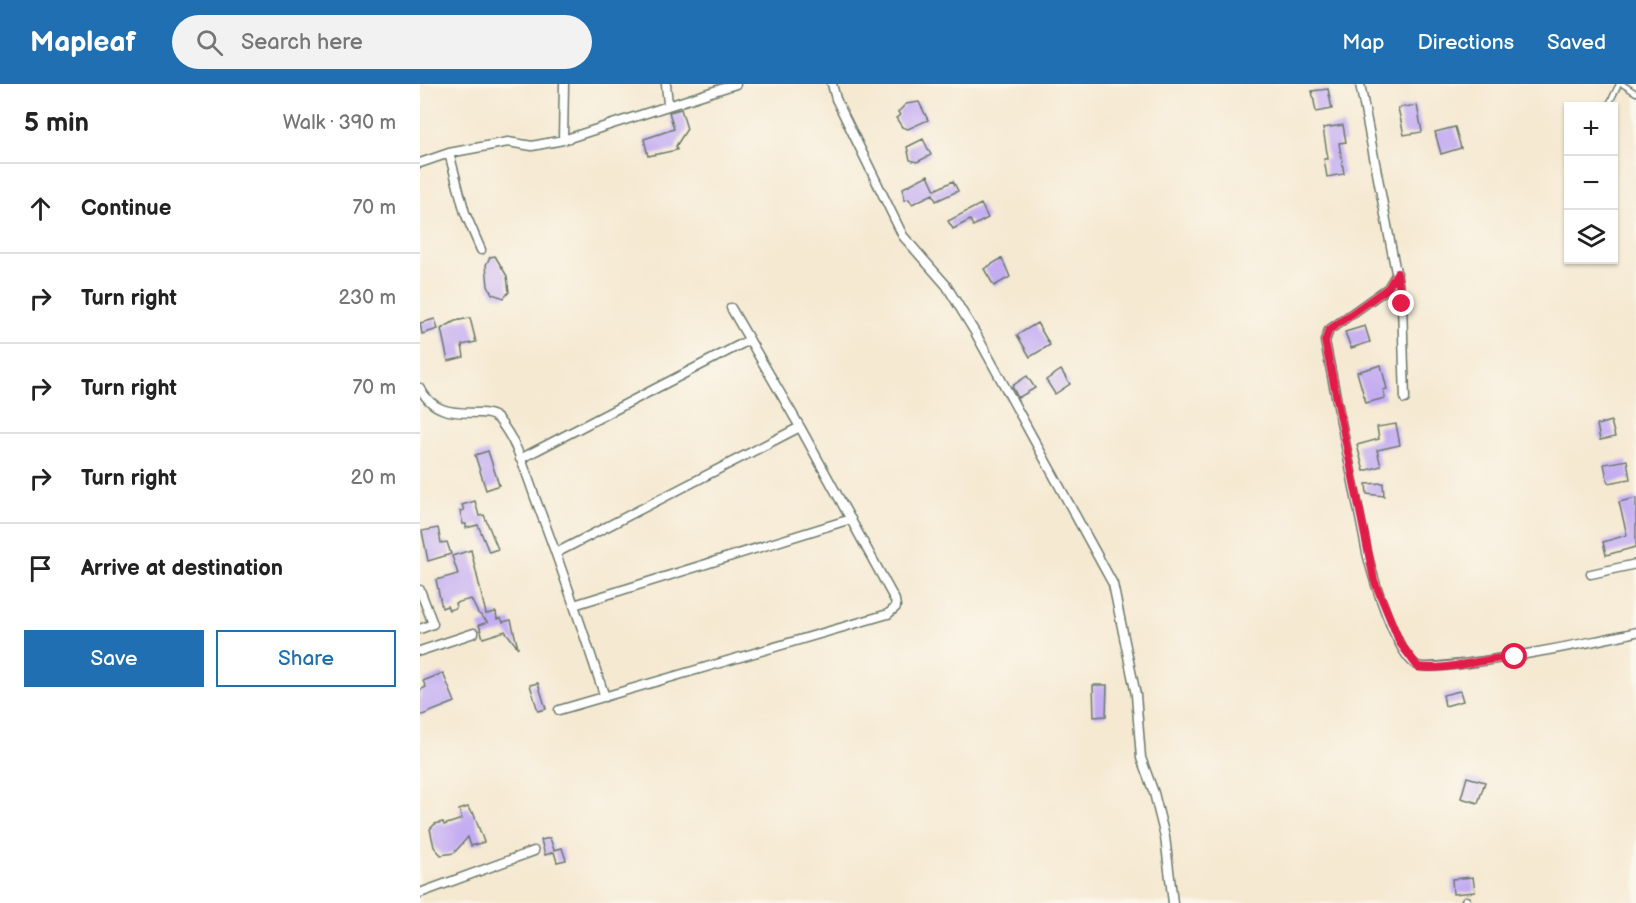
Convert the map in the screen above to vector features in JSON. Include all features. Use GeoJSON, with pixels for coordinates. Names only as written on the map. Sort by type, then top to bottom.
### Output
{"type":"FeatureCollection","features":[{"type":"Feature","properties":{"kind":"street"},"geometry":{"type":"LineString","coordinates":[[563,140],[564,84]]}},
{"type":"Feature","properties":{"kind":"street"},"geometry":{"type":"LineString","coordinates":[[666,84],[668,104]]}},
{"type":"Feature","properties":{"kind":"street"},"geometry":{"type":"LineString","coordinates":[[420,164],[449,153],[508,142],[532,146],[563,140],[668,104],[736,84]]}},
{"type":"Feature","properties":{"kind":"street"},"geometry":{"type":"LineString","coordinates":[[832,84],[836,99],[903,236],[940,277],[976,334],[1113,584],[1136,695],[1141,758],[1154,793],[1165,837],[1173,903]]}},
{"type":"Feature","properties":{"kind":"street"},"geometry":{"type":"LineString","coordinates":[[1360,84],[1402,304],[1405,399]]}},
{"type":"Feature","properties":{"kind":"street"},"geometry":{"type":"LineString","coordinates":[[449,153],[465,213],[481,250]]}},
{"type":"Feature","properties":{"kind":"street"},"geometry":{"type":"LineString","coordinates":[[1397,273],[1388,288],[1329,330],[1325,341],[1374,580],[1406,653],[1418,667],[1465,665],[1491,658],[1515,657],[1636,632]]}},
{"type":"Feature","properties":{"kind":"street"},"geometry":{"type":"LineString","coordinates":[[559,710],[888,614],[896,607],[895,600],[800,427],[730,308]]}},
{"type":"Feature","properties":{"kind":"street"},"geometry":{"type":"LineString","coordinates":[[520,459],[749,340]]}},
{"type":"Feature","properties":{"kind":"street"},"geometry":{"type":"LineString","coordinates":[[420,388],[429,402],[444,410],[463,415],[492,415],[499,420],[520,459],[556,553],[605,697]]}},
{"type":"Feature","properties":{"kind":"street"},"geometry":{"type":"LineString","coordinates":[[556,553],[800,427]]}},
{"type":"Feature","properties":{"kind":"street"},"geometry":{"type":"LineString","coordinates":[[574,605],[851,519]]}},
{"type":"Feature","properties":{"kind":"street"},"geometry":{"type":"LineString","coordinates":[[1591,574],[1636,564]]}},
{"type":"Feature","properties":{"kind":"street"},"geometry":{"type":"LineString","coordinates":[[420,590],[433,624],[420,629]]}},
{"type":"Feature","properties":{"kind":"street"},"geometry":{"type":"LineString","coordinates":[[420,651],[474,633]]}},
{"type":"Feature","properties":{"kind":"street"},"geometry":{"type":"LineString","coordinates":[[420,892],[534,850]]}},
{"type":"Feature","properties":{"kind":"lane"},"geometry":{"type":"LineString","coordinates":[[1610,102],[1620,84],[1636,93]]}},
{"type":"Feature","properties":{"kind":"building"},"geometry":{"type":"Polygon","coordinates":[[[1328,89],[1332,109],[1316,112],[1312,91],[1328,89]]]}},
{"type":"Feature","properties":{"kind":"building"},"geometry":{"type":"Polygon","coordinates":[[[919,102],[928,120],[908,129],[902,127],[896,118],[900,115],[898,112],[906,104],[919,102]]]}},
{"type":"Feature","properties":{"kind":"building"},"geometry":{"type":"Polygon","coordinates":[[[1417,105],[1422,132],[1404,135],[1398,108],[1417,105]]]}},
{"type":"Feature","properties":{"kind":"building"},"geometry":{"type":"Polygon","coordinates":[[[681,109],[687,129],[676,146],[677,150],[648,156],[644,139],[674,129],[669,112],[681,109]]]}},
{"type":"Feature","properties":{"kind":"building"},"geometry":{"type":"Polygon","coordinates":[[[1343,125],[1346,142],[1339,143],[1344,174],[1327,177],[1324,159],[1328,159],[1323,128],[1343,125]]]}},
{"type":"Feature","properties":{"kind":"building"},"geometry":{"type":"Polygon","coordinates":[[[1455,127],[1461,148],[1441,154],[1435,132],[1455,127]]]}},
{"type":"Feature","properties":{"kind":"building"},"geometry":{"type":"Polygon","coordinates":[[[923,139],[931,155],[917,162],[910,160],[907,147],[923,139]]]}},
{"type":"Feature","properties":{"kind":"building"},"geometry":{"type":"Polygon","coordinates":[[[928,175],[935,190],[953,181],[958,191],[936,201],[933,194],[912,204],[909,199],[904,200],[903,188],[928,175]]]}},
{"type":"Feature","properties":{"kind":"building"},"geometry":{"type":"Polygon","coordinates":[[[981,204],[988,218],[973,226],[970,220],[953,229],[948,221],[981,204]]]}},
{"type":"Feature","properties":{"kind":"building"},"geometry":{"type":"Polygon","coordinates":[[[495,256],[507,276],[509,292],[504,298],[492,294],[488,286],[486,265],[490,257],[495,256]]]}},
{"type":"Feature","properties":{"kind":"building"},"geometry":{"type":"Polygon","coordinates":[[[1002,258],[1010,277],[994,286],[984,269],[1002,258]]]}},
{"type":"Feature","properties":{"kind":"building"},"geometry":{"type":"Polygon","coordinates":[[[470,318],[476,342],[462,345],[464,357],[448,361],[441,329],[455,321],[470,318]]]}},
{"type":"Feature","properties":{"kind":"building"},"geometry":{"type":"Polygon","coordinates":[[[435,319],[438,329],[422,334],[420,323],[435,319]]]}},
{"type":"Feature","properties":{"kind":"building"},"geometry":{"type":"Polygon","coordinates":[[[1037,323],[1050,345],[1030,357],[1017,335],[1037,323]]]}},
{"type":"Feature","properties":{"kind":"building"},"geometry":{"type":"Polygon","coordinates":[[[1365,326],[1370,342],[1351,348],[1345,332],[1365,326]]]}},
{"type":"Feature","properties":{"kind":"building"},"geometry":{"type":"Polygon","coordinates":[[[1381,365],[1387,389],[1383,390],[1385,398],[1366,403],[1357,372],[1381,365]]]}},
{"type":"Feature","properties":{"kind":"building"},"geometry":{"type":"Polygon","coordinates":[[[1061,370],[1070,384],[1055,394],[1046,380],[1061,370]]]}},
{"type":"Feature","properties":{"kind":"building"},"geometry":{"type":"Polygon","coordinates":[[[1027,376],[1035,388],[1018,398],[1012,386],[1027,376]]]}},
{"type":"Feature","properties":{"kind":"building"},"geometry":{"type":"Polygon","coordinates":[[[1611,421],[1615,437],[1600,440],[1597,425],[1611,421]]]}},
{"type":"Feature","properties":{"kind":"building"},"geometry":{"type":"Polygon","coordinates":[[[1396,424],[1400,445],[1377,450],[1381,466],[1364,471],[1357,445],[1379,439],[1377,427],[1396,424]]]}},
{"type":"Feature","properties":{"kind":"building"},"geometry":{"type":"Polygon","coordinates":[[[488,451],[499,485],[486,490],[475,455],[488,451]]]}},
{"type":"Feature","properties":{"kind":"building"},"geometry":{"type":"Polygon","coordinates":[[[1627,460],[1630,479],[1608,483],[1604,464],[1627,460]]]}},
{"type":"Feature","properties":{"kind":"building"},"geometry":{"type":"Polygon","coordinates":[[[1383,483],[1384,496],[1367,494],[1366,484],[1383,483]]]}},
{"type":"Feature","properties":{"kind":"building"},"geometry":{"type":"Polygon","coordinates":[[[1636,498],[1636,547],[1606,555],[1603,542],[1627,535],[1619,502],[1636,498]]]}},
{"type":"Feature","properties":{"kind":"building"},"geometry":{"type":"Polygon","coordinates":[[[475,501],[479,516],[484,515],[498,549],[489,552],[478,525],[466,528],[466,524],[463,524],[460,511],[464,510],[462,505],[475,501]]]}},
{"type":"Feature","properties":{"kind":"building"},"geometry":{"type":"Polygon","coordinates":[[[438,528],[441,543],[447,542],[451,554],[428,561],[422,531],[438,528]]]}},
{"type":"Feature","properties":{"kind":"building"},"geometry":{"type":"Polygon","coordinates":[[[471,550],[486,614],[496,612],[497,619],[501,618],[503,622],[511,620],[518,648],[505,631],[483,638],[479,625],[488,622],[478,613],[471,599],[455,603],[456,608],[449,610],[447,606],[442,608],[436,580],[458,574],[452,556],[471,550]]]}},
{"type":"Feature","properties":{"kind":"building"},"geometry":{"type":"Polygon","coordinates":[[[443,673],[455,702],[420,716],[420,690],[426,687],[423,681],[443,673]]]}},
{"type":"Feature","properties":{"kind":"building"},"geometry":{"type":"Polygon","coordinates":[[[538,683],[546,709],[538,711],[530,685],[538,683]]]}},
{"type":"Feature","properties":{"kind":"building"},"geometry":{"type":"Polygon","coordinates":[[[1093,685],[1107,685],[1106,716],[1094,717],[1093,685]]]}},
{"type":"Feature","properties":{"kind":"building"},"geometry":{"type":"Polygon","coordinates":[[[1460,691],[1463,701],[1445,706],[1443,695],[1460,691]]]}},
{"type":"Feature","properties":{"kind":"building"},"geometry":{"type":"Polygon","coordinates":[[[1467,777],[1485,782],[1478,803],[1461,798],[1467,777]]]}},
{"type":"Feature","properties":{"kind":"building"},"geometry":{"type":"Polygon","coordinates":[[[468,807],[471,813],[473,812],[484,842],[471,846],[468,837],[454,853],[441,855],[434,847],[430,829],[435,824],[443,822],[444,825],[462,819],[459,810],[468,807]]]}},
{"type":"Feature","properties":{"kind":"building"},"geometry":{"type":"Polygon","coordinates":[[[550,838],[554,850],[562,848],[566,860],[557,862],[554,852],[545,855],[541,840],[550,838]]]}},
{"type":"Feature","properties":{"kind":"building"},"geometry":{"type":"Polygon","coordinates":[[[1473,877],[1475,892],[1453,894],[1452,879],[1473,877]]]}},
{"type":"Feature","properties":{"kind":"route"},"geometry":{"type":"LineString","coordinates":[[1402,304],[1397,273],[1388,288],[1329,330],[1325,341],[1374,580],[1400,643],[1418,667],[1465,665],[1491,658],[1515,657]]}}]}
